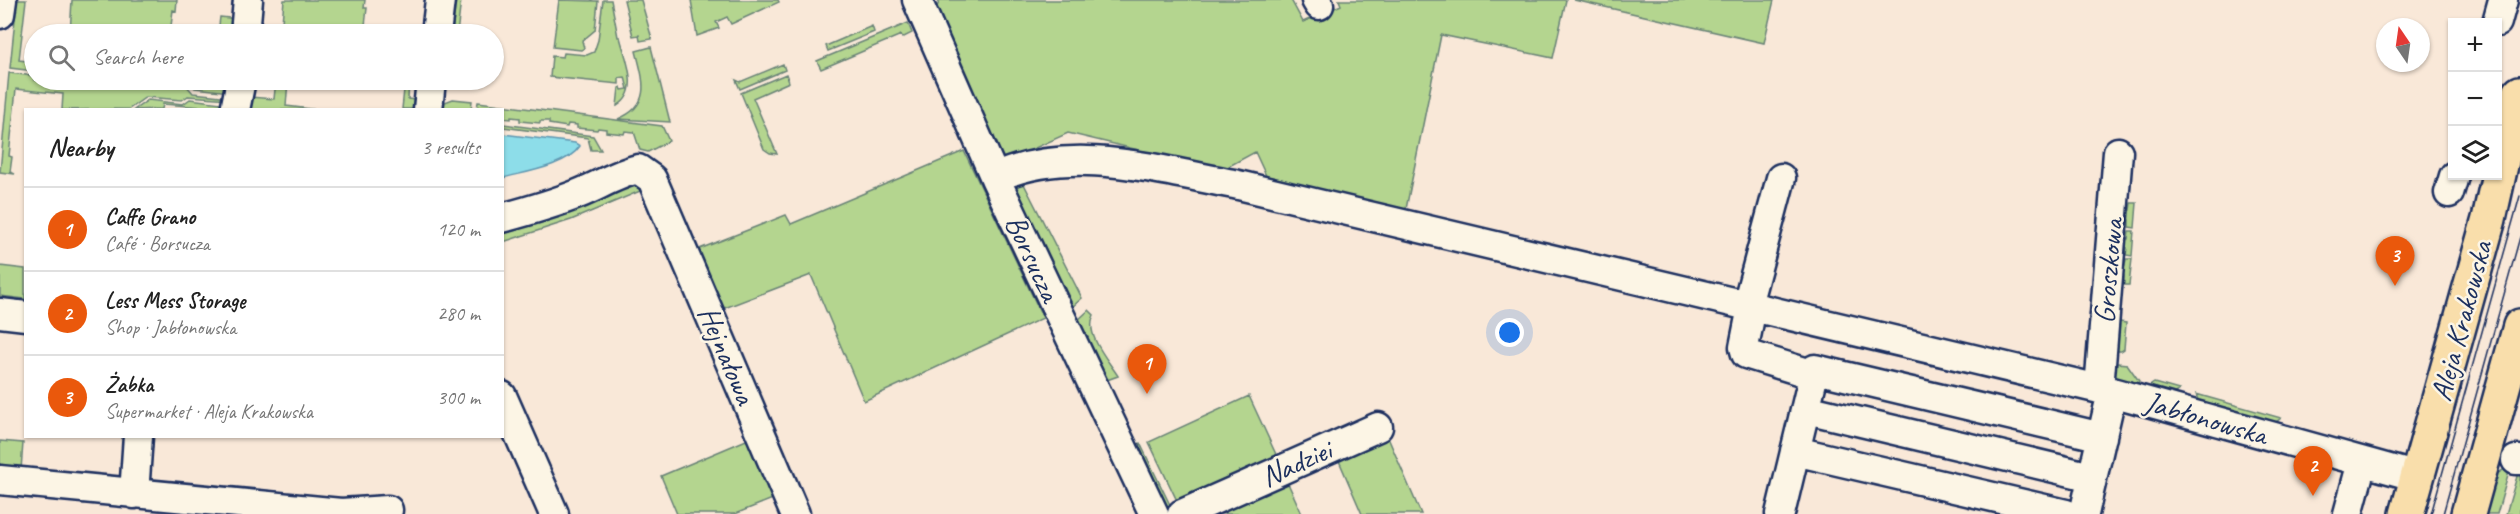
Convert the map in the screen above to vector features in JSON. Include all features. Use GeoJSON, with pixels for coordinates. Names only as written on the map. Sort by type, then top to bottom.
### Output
{"type":"FeatureCollection","features":[{"type":"Feature","properties":{"kind":"main road","name":"Aleja Krakowska"},"geometry":{"type":"LineString","coordinates":[[2407,514],[2489,219],[2510,125],[2520,93]]}},
{"type":"Feature","properties":{"kind":"main road","name":"Aleja Krakowska"},"geometry":{"type":"LineString","coordinates":[[2468,514],[2520,326]]}},
{"type":"Feature","properties":{"kind":"street"},"geometry":{"type":"LineString","coordinates":[[0,14],[2,0]]}},
{"type":"Feature","properties":{"kind":"street"},"geometry":{"type":"LineString","coordinates":[[246,24],[248,0]]}},
{"type":"Feature","properties":{"kind":"street"},"geometry":{"type":"LineString","coordinates":[[437,24],[440,0]]}},
{"type":"Feature","properties":{"kind":"street","name":"Borsucza"},"geometry":{"type":"LineString","coordinates":[[917,0],[995,178],[1154,514]]}},
{"type":"Feature","properties":{"kind":"street"},"geometry":{"type":"LineString","coordinates":[[2498,18],[2503,0]]}},
{"type":"Feature","properties":{"kind":"street"},"geometry":{"type":"LineString","coordinates":[[235,108],[239,90]]}},
{"type":"Feature","properties":{"kind":"street"},"geometry":{"type":"LineString","coordinates":[[428,108],[430,90]]}},
{"type":"Feature","properties":{"kind":"street","name":"Groszkowa"},"geometry":{"type":"LineString","coordinates":[[2084,514],[2102,437],[2118,152]]}},
{"type":"Feature","properties":{"kind":"street","name":"Jabłonowska"},"geometry":{"type":"LineString","coordinates":[[995,178],[1005,173],[1056,161],[1097,161],[1152,169],[1265,192],[2105,390],[2418,477]]}},
{"type":"Feature","properties":{"kind":"street","name":"Hejnałowa"},"geometry":{"type":"LineString","coordinates":[[504,217],[540,208],[638,169],[652,179],[795,514]]}},
{"type":"Feature","properties":{"kind":"street"},"geometry":{"type":"LineString","coordinates":[[1780,178],[1749,306],[1744,347],[1746,354],[1814,372],[2102,437]]}},
{"type":"Feature","properties":{"kind":"street"},"geometry":{"type":"LineString","coordinates":[[0,313],[24,316]]}},
{"type":"Feature","properties":{"kind":"street"},"geometry":{"type":"LineString","coordinates":[[1780,514],[1814,372]]}},
{"type":"Feature","properties":{"kind":"street"},"geometry":{"type":"LineString","coordinates":[[504,402],[554,514]]}},
{"type":"Feature","properties":{"kind":"street"},"geometry":{"type":"LineString","coordinates":[[1806,409],[2092,477]]}},
{"type":"Feature","properties":{"kind":"street","name":"Nadziei"},"geometry":{"type":"LineString","coordinates":[[1182,514],[1378,427]]}},
{"type":"Feature","properties":{"kind":"street"},"geometry":{"type":"LineString","coordinates":[[134,494],[138,438]]}},
{"type":"Feature","properties":{"kind":"street"},"geometry":{"type":"LineString","coordinates":[[1795,451],[2066,514]]}},
{"type":"Feature","properties":{"kind":"street"},"geometry":{"type":"LineString","coordinates":[[2348,514],[2362,462]]}},
{"type":"Feature","properties":{"kind":"street"},"geometry":{"type":"LineString","coordinates":[[0,480],[341,513],[388,510]]}},
{"type":"Feature","properties":{"kind":"green space"},"geometry":{"type":"Polygon","coordinates":[[[17,0],[26,0],[19,60],[24,61],[24,70],[10,68],[17,0]]]}},
{"type":"Feature","properties":{"kind":"green space"},"geometry":{"type":"Polygon","coordinates":[[[72,0],[177,0],[171,24],[71,24],[72,0]]]}},
{"type":"Feature","properties":{"kind":"green space"},"geometry":{"type":"Polygon","coordinates":[[[284,0],[365,0],[364,8],[367,8],[365,24],[282,24],[284,0]]]}},
{"type":"Feature","properties":{"kind":"green space"},"geometry":{"type":"Polygon","coordinates":[[[456,0],[461,0],[458,24],[453,24],[456,0]]]}},
{"type":"Feature","properties":{"kind":"green space"},"geometry":{"type":"Polygon","coordinates":[[[559,0],[598,1],[595,30],[582,41],[584,48],[581,50],[553,47],[559,0]]]}},
{"type":"Feature","properties":{"kind":"green space"},"geometry":{"type":"Polygon","coordinates":[[[603,0],[611,0],[618,37],[620,37],[630,74],[629,92],[625,100],[617,106],[619,88],[628,89],[625,77],[619,78],[619,84],[550,77],[552,56],[563,57],[564,53],[587,55],[594,52],[598,40],[603,0]]]}},
{"type":"Feature","properties":{"kind":"green space"},"geometry":{"type":"Polygon","coordinates":[[[624,0],[641,0],[652,39],[640,41],[639,35],[633,36],[624,0]]]}},
{"type":"Feature","properties":{"kind":"green space"},"geometry":{"type":"Polygon","coordinates":[[[691,0],[778,0],[779,2],[731,24],[727,17],[716,22],[719,28],[697,36],[691,0]]]}},
{"type":"Feature","properties":{"kind":"green space"},"geometry":{"type":"Polygon","coordinates":[[[940,0],[1291,0],[1303,22],[1341,5],[1339,0],[1566,0],[1553,58],[1441,35],[1405,214],[1269,182],[1255,152],[1222,170],[1068,133],[1004,162],[936,9],[940,0]]]}},
{"type":"Feature","properties":{"kind":"green space"},"geometry":{"type":"Polygon","coordinates":[[[1574,0],[1774,0],[1764,43],[1574,0]]]}},
{"type":"Feature","properties":{"kind":"green space"},"geometry":{"type":"Polygon","coordinates":[[[220,17],[238,19],[237,24],[219,24],[220,17]]]}},
{"type":"Feature","properties":{"kind":"green space"},"geometry":{"type":"Polygon","coordinates":[[[908,23],[912,33],[902,38],[901,35],[821,69],[817,61],[908,23]]]}},
{"type":"Feature","properties":{"kind":"green space"},"geometry":{"type":"Polygon","coordinates":[[[872,26],[874,32],[828,51],[826,46],[872,26]]]}},
{"type":"Feature","properties":{"kind":"green space"},"geometry":{"type":"Polygon","coordinates":[[[651,47],[670,122],[618,119],[629,113],[641,99],[643,81],[636,51],[651,47]]]}},
{"type":"Feature","properties":{"kind":"green space"},"geometry":{"type":"Polygon","coordinates":[[[783,64],[785,70],[740,89],[736,80],[740,82],[783,64]]]}},
{"type":"Feature","properties":{"kind":"green space"},"geometry":{"type":"Polygon","coordinates":[[[9,73],[24,75],[24,90],[16,89],[9,156],[12,157],[10,172],[15,174],[0,172],[9,73]]]}},
{"type":"Feature","properties":{"kind":"green space"},"geometry":{"type":"Polygon","coordinates":[[[786,74],[789,82],[753,98],[777,154],[770,153],[764,149],[741,93],[786,74]]]}},
{"type":"Feature","properties":{"kind":"green space"},"geometry":{"type":"Polygon","coordinates":[[[25,90],[190,90],[193,93],[230,97],[230,99],[188,96],[182,100],[146,97],[130,108],[62,108],[63,94],[25,90]]]}},
{"type":"Feature","properties":{"kind":"green space"},"geometry":{"type":"Polygon","coordinates":[[[275,90],[287,90],[286,106],[302,108],[247,108],[250,97],[274,99],[275,90]]]}},
{"type":"Feature","properties":{"kind":"green space"},"geometry":{"type":"Polygon","coordinates":[[[404,90],[408,90],[408,99],[415,100],[413,108],[402,108],[404,90]]]}},
{"type":"Feature","properties":{"kind":"green space"},"geometry":{"type":"Polygon","coordinates":[[[190,99],[229,104],[227,108],[163,104],[162,108],[137,108],[148,100],[183,104],[190,99]]]}},
{"type":"Feature","properties":{"kind":"green space"},"geometry":{"type":"Polygon","coordinates":[[[453,99],[472,101],[471,108],[444,108],[445,102],[453,99]]]}},
{"type":"Feature","properties":{"kind":"green space"},"geometry":{"type":"Polygon","coordinates":[[[478,102],[662,126],[669,141],[648,152],[640,150],[634,132],[625,131],[624,134],[606,132],[606,129],[577,128],[577,125],[568,124],[567,127],[549,124],[549,121],[540,121],[540,123],[520,121],[520,118],[504,118],[504,108],[477,108],[478,102]]]}},
{"type":"Feature","properties":{"kind":"green space"},"geometry":{"type":"Polygon","coordinates":[[[504,124],[593,136],[601,150],[591,150],[588,138],[504,127],[504,124]]]}},
{"type":"Feature","properties":{"kind":"green space"},"geometry":{"type":"Polygon","coordinates":[[[964,151],[1043,318],[864,401],[811,275],[722,309],[697,250],[786,215],[791,224],[964,151]]]}},
{"type":"Feature","properties":{"kind":"green space"},"geometry":{"type":"Polygon","coordinates":[[[634,184],[645,189],[571,220],[504,242],[504,227],[634,184]]]}},
{"type":"Feature","properties":{"kind":"green space"},"geometry":{"type":"Polygon","coordinates":[[[1024,184],[1082,298],[1072,307],[1015,187],[1024,184]]]}},
{"type":"Feature","properties":{"kind":"green space"},"geometry":{"type":"Polygon","coordinates":[[[2131,203],[2137,203],[2135,228],[2129,227],[2129,220],[2121,220],[2123,210],[2130,210],[2131,203]]]}},
{"type":"Feature","properties":{"kind":"green space"},"geometry":{"type":"Polygon","coordinates":[[[2129,231],[2134,231],[2132,256],[2126,255],[2127,248],[2119,247],[2120,238],[2128,239],[2129,231]]]}},
{"type":"Feature","properties":{"kind":"green space"},"geometry":{"type":"Polygon","coordinates":[[[2126,259],[2132,259],[2129,285],[2124,285],[2124,276],[2116,275],[2118,265],[2125,266],[2126,259]]]}},
{"type":"Feature","properties":{"kind":"green space"},"geometry":{"type":"Polygon","coordinates":[[[0,266],[24,269],[24,299],[0,296],[0,266]]]}},
{"type":"Feature","properties":{"kind":"green space"},"geometry":{"type":"Polygon","coordinates":[[[1089,310],[1094,315],[1092,330],[1095,338],[1103,355],[1118,376],[1104,381],[1077,321],[1089,310]]]}},
{"type":"Feature","properties":{"kind":"green space"},"geometry":{"type":"Polygon","coordinates":[[[2113,321],[2126,323],[2124,349],[2121,351],[2108,351],[2113,321]]]}},
{"type":"Feature","properties":{"kind":"green space"},"geometry":{"type":"Polygon","coordinates":[[[2107,362],[2127,364],[2139,381],[2137,390],[2117,385],[2107,362]]]}},
{"type":"Feature","properties":{"kind":"green space"},"geometry":{"type":"Polygon","coordinates":[[[2154,383],[2179,390],[2169,397],[2148,393],[2154,383]]]}},
{"type":"Feature","properties":{"kind":"green space"},"geometry":{"type":"Polygon","coordinates":[[[2196,394],[2281,418],[2272,425],[2199,404],[2196,394]]]}},
{"type":"Feature","properties":{"kind":"green space"},"geometry":{"type":"Polygon","coordinates":[[[1249,396],[1280,463],[1180,507],[1149,442],[1249,396]]]}},
{"type":"Feature","properties":{"kind":"green space"},"geometry":{"type":"Polygon","coordinates":[[[1386,433],[1421,514],[1362,514],[1337,456],[1386,433]]]}},
{"type":"Feature","properties":{"kind":"green space"},"geometry":{"type":"Polygon","coordinates":[[[751,438],[775,498],[735,514],[677,514],[661,476],[751,438]]]}},
{"type":"Feature","properties":{"kind":"green space"},"geometry":{"type":"Polygon","coordinates":[[[0,441],[23,443],[21,470],[0,468],[0,441]]]}},
{"type":"Feature","properties":{"kind":"green space"},"geometry":{"type":"Polygon","coordinates":[[[1140,443],[1173,514],[1164,514],[1135,446],[1140,443]]]}},
{"type":"Feature","properties":{"kind":"green space"},"geometry":{"type":"Polygon","coordinates":[[[2511,465],[2497,514],[2485,514],[2495,475],[2511,465]]]}},
{"type":"Feature","properties":{"kind":"green space"},"geometry":{"type":"Polygon","coordinates":[[[2520,466],[2520,514],[2506,514],[2520,466]]]}},
{"type":"Feature","properties":{"kind":"green space"},"geometry":{"type":"Polygon","coordinates":[[[1286,479],[1302,514],[1206,514],[1286,479]]]}},
{"type":"Feature","properties":{"kind":"water"},"geometry":{"type":"Polygon","coordinates":[[[504,134],[575,143],[580,146],[566,159],[534,171],[504,178],[504,134]]]}},
{"type":"Feature","properties":{"kind":"tram line"},"geometry":{"type":"LineString","coordinates":[[2431,514],[2520,196]]}},
{"type":"Feature","properties":{"kind":"tram line"},"geometry":{"type":"LineString","coordinates":[[2443,514],[2520,237]]}},
{"type":"Feature","properties":{"kind":"place","name":"Żabka"},"geometry":{"type":"Point","coordinates":[2395,286]}},
{"type":"Feature","properties":{"kind":"place","name":"Caffe Grano"},"geometry":{"type":"Point","coordinates":[1147,394]}},
{"type":"Feature","properties":{"kind":"place","name":"Less Mess Storage"},"geometry":{"type":"Point","coordinates":[2313,496]}}]}
